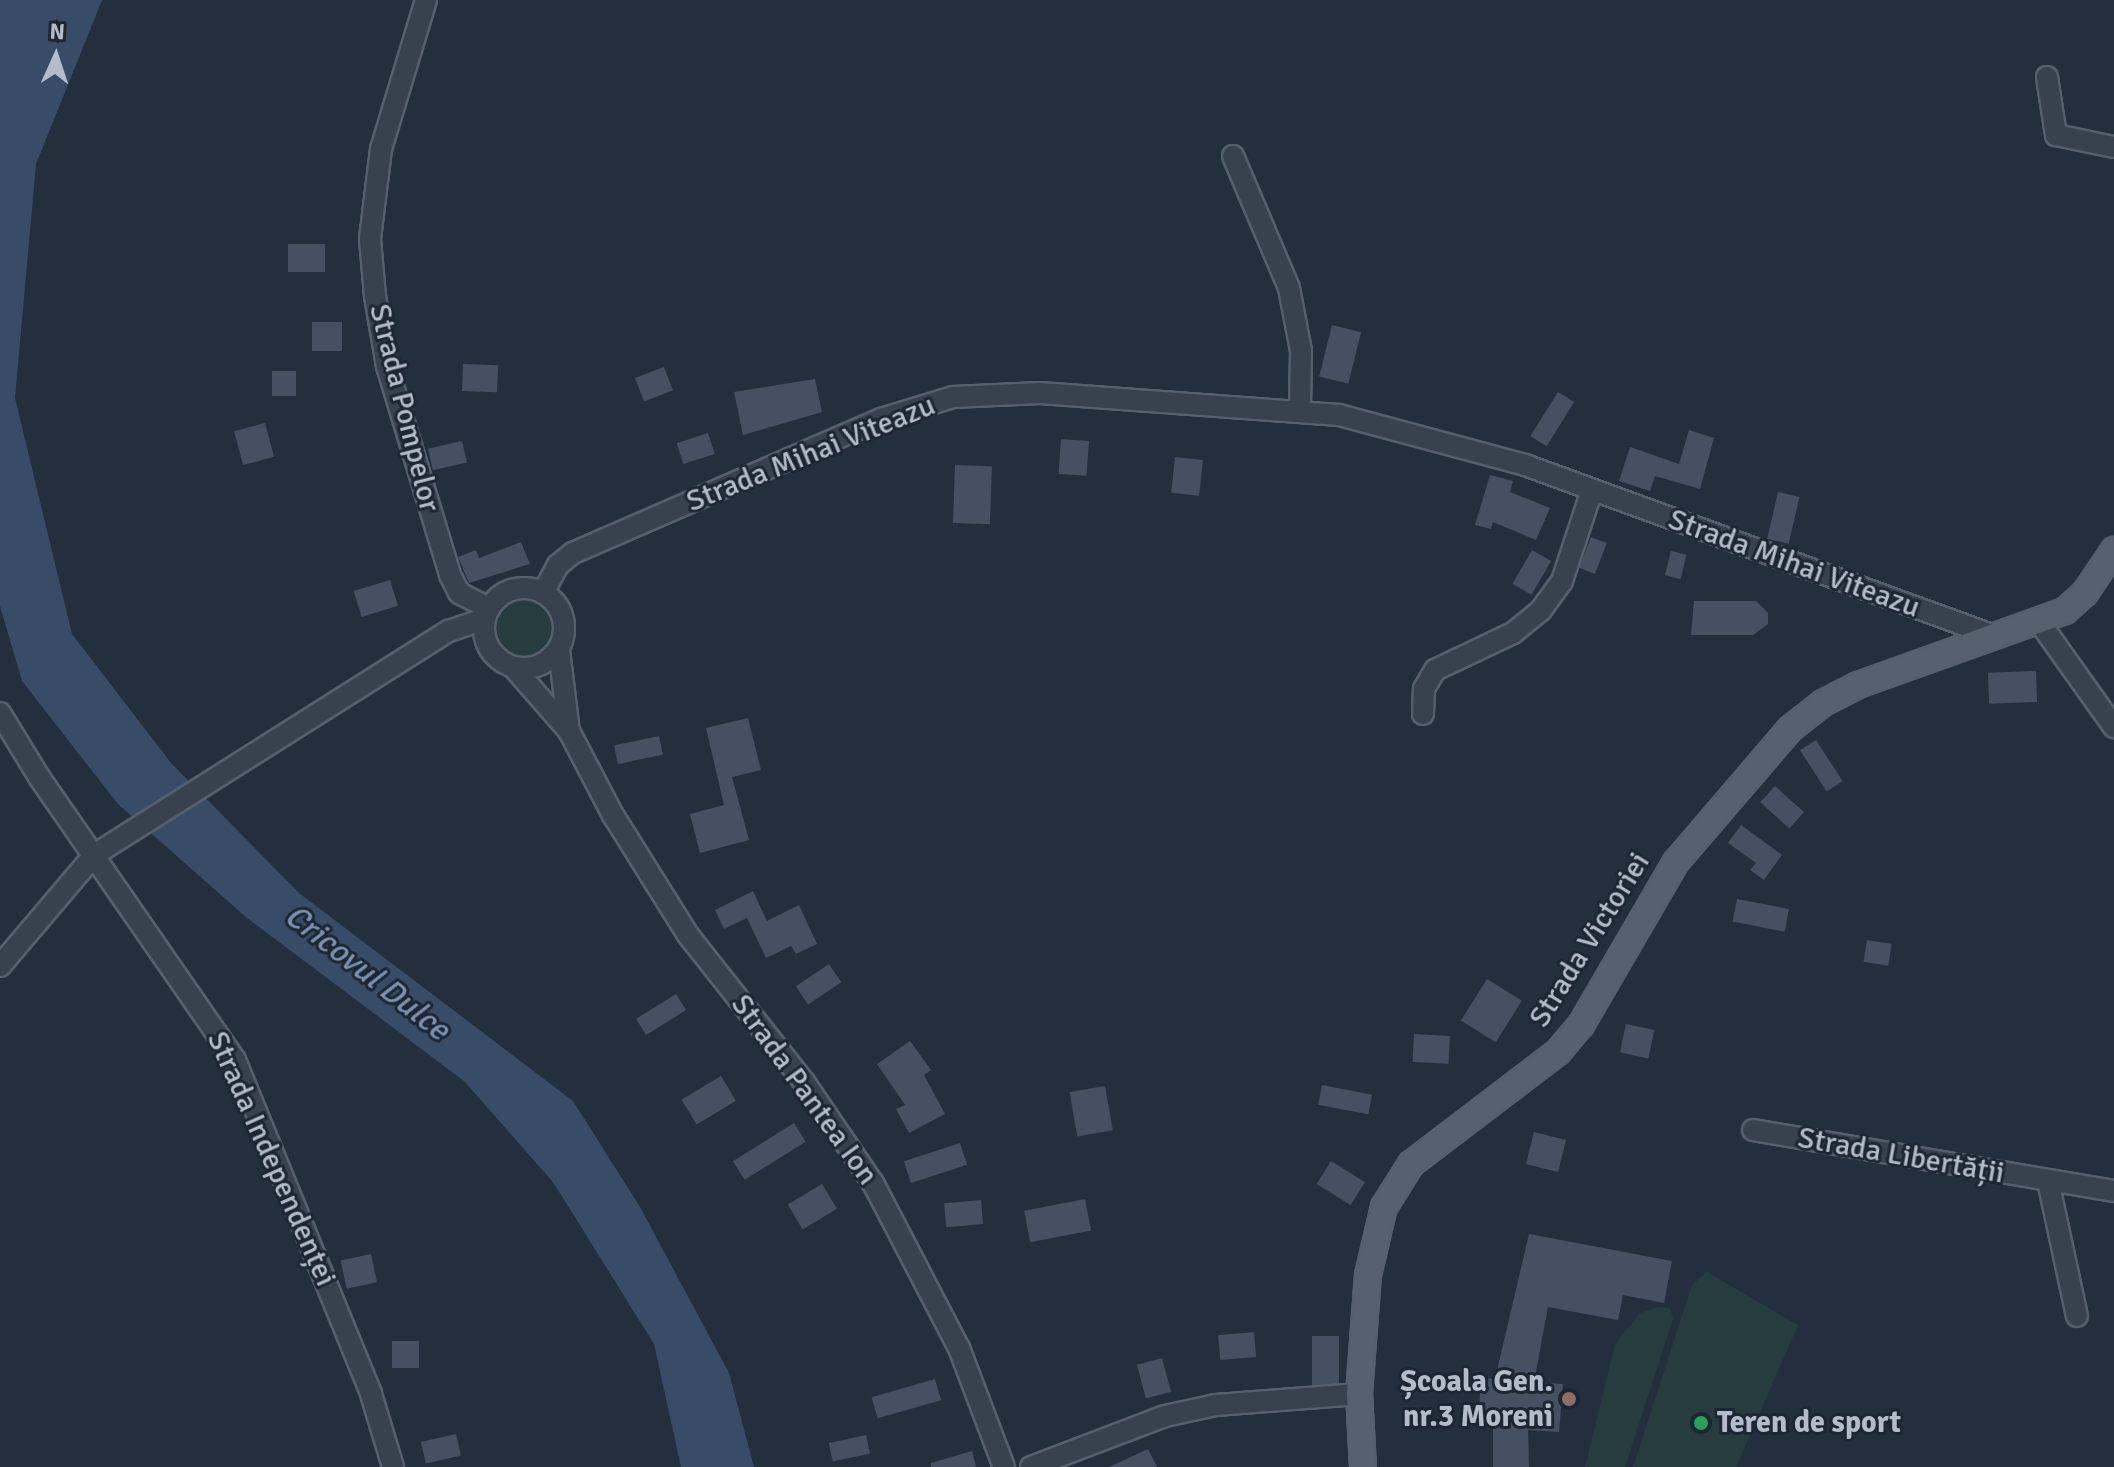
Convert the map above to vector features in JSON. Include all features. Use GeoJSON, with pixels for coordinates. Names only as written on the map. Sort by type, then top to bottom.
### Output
{"type":"FeatureCollection","features":[{"type":"Feature","properties":{"kind":"main road","name":"Strada Victoriei"},"geometry":{"type":"LineString","coordinates":[[1363,1467],[1359,1394],[1375,1236],[1392,1190],[1411,1164],[1558,1052],[1581,1025],[1676,862],[1790,729],[1823,703],[1858,685],[2040,623],[2085,593],[2114,550]]}},
{"type":"Feature","properties":{"kind":"street","name":"Strada Pompelor"},"geometry":{"type":"LineString","coordinates":[[426,0],[381,149],[370,239],[375,296],[387,366],[450,575],[459,593],[487,613]]}},
{"type":"Feature","properties":{"kind":"street"},"geometry":{"type":"LineString","coordinates":[[2047,77],[2056,135],[2114,147]]}},
{"type":"Feature","properties":{"kind":"street"},"geometry":{"type":"LineString","coordinates":[[1233,156],[1289,288],[1301,351],[1300,409]]}},
{"type":"Feature","properties":{"kind":"street","name":"Strada Mihai Viteazu"},"geometry":{"type":"LineString","coordinates":[[543,593],[558,565],[573,553],[925,403],[1040,393],[1300,409],[1510,461],[1997,637]]}},
{"type":"Feature","properties":{"kind":"street"},"geometry":{"type":"LineString","coordinates":[[1423,714],[1424,689],[1435,670],[1513,633],[1541,610],[1562,581],[1592,490]]}},
{"type":"Feature","properties":{"kind":"street"},"geometry":{"type":"LineString","coordinates":[[0,966],[94,855],[221,778],[449,631],[487,613],[519,588],[543,593],[561,611],[564,637],[559,650],[539,666],[514,668],[493,655],[487,613]]}},
{"type":"Feature","properties":{"kind":"street"},"geometry":{"type":"LineString","coordinates":[[2040,623],[2114,727]]}},
{"type":"Feature","properties":{"kind":"street","name":"Strada Pantea Ion"},"geometry":{"type":"LineString","coordinates":[[559,650],[569,731]]}},
{"type":"Feature","properties":{"kind":"street","name":"Strada Pantea Ion"},"geometry":{"type":"LineString","coordinates":[[514,668],[569,731],[680,924],[804,1082],[898,1223],[959,1348],[1004,1467]]}},
{"type":"Feature","properties":{"kind":"street","name":"Strada Independenței"},"geometry":{"type":"LineString","coordinates":[[0,713],[235,1060],[371,1394],[393,1467]]}},
{"type":"Feature","properties":{"kind":"street","name":"Strada Libertății"},"geometry":{"type":"LineString","coordinates":[[1753,1130],[2114,1191]]}},
{"type":"Feature","properties":{"kind":"street","name":"Strada Libertății"},"geometry":{"type":"LineString","coordinates":[[2048,1181],[2077,1316]]}},
{"type":"Feature","properties":{"kind":"street"},"geometry":{"type":"LineString","coordinates":[[1031,1467],[1111,1434],[1216,1405],[1359,1394]]}},
{"type":"Feature","properties":{"kind":"green space"},"geometry":{"type":"Polygon","coordinates":[[[523,595],[536,598],[546,605],[553,615],[556,628],[553,641],[546,651],[536,658],[523,661],[510,658],[500,651],[493,641],[490,628],[493,615],[500,605],[510,598],[523,595]]]}},
{"type":"Feature","properties":{"kind":"green space"},"geometry":{"type":"Polygon","coordinates":[[[1707,1272],[1798,1325],[1736,1467],[1633,1467],[1692,1285],[1707,1272]]]}},
{"type":"Feature","properties":{"kind":"green space"},"geometry":{"type":"Polygon","coordinates":[[[1658,1307],[1670,1308],[1673,1319],[1625,1467],[1585,1467],[1615,1344],[1640,1313],[1658,1307]]]}},
{"type":"Feature","properties":{"kind":"water","name":"Cricovul Dulce"},"geometry":{"type":"Polygon","coordinates":[[[0,0],[102,0],[36,164],[15,398],[72,634],[171,763],[299,893],[573,1101],[640,1207],[729,1373],[754,1467],[681,1467],[654,1344],[553,1182],[464,1081],[247,918],[118,804],[22,681],[0,606],[0,0]]]}},
{"type":"Feature","properties":{"kind":"building"},"geometry":{"type":"Polygon","coordinates":[[[288,244],[325,244],[325,272],[288,272],[288,244]]]}},
{"type":"Feature","properties":{"kind":"building"},"geometry":{"type":"Polygon","coordinates":[[[312,322],[342,322],[342,351],[312,351],[312,322]]]}},
{"type":"Feature","properties":{"kind":"building"},"geometry":{"type":"Polygon","coordinates":[[[1332,325],[1361,332],[1348,384],[1319,376],[1332,325]]]}},
{"type":"Feature","properties":{"kind":"building"},"geometry":{"type":"Polygon","coordinates":[[[463,364],[498,365],[497,392],[462,391],[463,364]]]}},
{"type":"Feature","properties":{"kind":"building"},"geometry":{"type":"Polygon","coordinates":[[[664,367],[673,390],[644,401],[635,378],[664,367]]]}},
{"type":"Feature","properties":{"kind":"building"},"geometry":{"type":"Polygon","coordinates":[[[272,371],[296,371],[296,396],[272,396],[272,371]]]}},
{"type":"Feature","properties":{"kind":"building"},"geometry":{"type":"Polygon","coordinates":[[[815,379],[822,412],[743,435],[734,392],[815,379]]]}},
{"type":"Feature","properties":{"kind":"building"},"geometry":{"type":"Polygon","coordinates":[[[1558,392],[1574,402],[1547,446],[1530,436],[1558,392]]]}},
{"type":"Feature","properties":{"kind":"building"},"geometry":{"type":"Polygon","coordinates":[[[265,423],[274,457],[243,465],[234,431],[265,423]]]}},
{"type":"Feature","properties":{"kind":"building"},"geometry":{"type":"Polygon","coordinates":[[[1689,430],[1714,438],[1700,489],[1655,476],[1650,491],[1619,481],[1630,447],[1679,464],[1689,430]]]}},
{"type":"Feature","properties":{"kind":"building"},"geometry":{"type":"Polygon","coordinates":[[[708,433],[715,454],[683,464],[677,443],[708,433]]]}},
{"type":"Feature","properties":{"kind":"building"},"geometry":{"type":"Polygon","coordinates":[[[1061,439],[1089,441],[1086,476],[1059,474],[1061,439]]]}},
{"type":"Feature","properties":{"kind":"building"},"geometry":{"type":"Polygon","coordinates":[[[462,441],[467,462],[433,470],[428,449],[462,441]]]}},
{"type":"Feature","properties":{"kind":"building"},"geometry":{"type":"Polygon","coordinates":[[[1175,457],[1203,460],[1199,496],[1171,493],[1175,457]]]}},
{"type":"Feature","properties":{"kind":"building"},"geometry":{"type":"Polygon","coordinates":[[[955,465],[992,466],[990,524],[953,523],[955,465]]]}},
{"type":"Feature","properties":{"kind":"building"},"geometry":{"type":"Polygon","coordinates":[[[1490,475],[1513,481],[1510,492],[1550,508],[1536,540],[1493,522],[1491,529],[1475,525],[1490,475]]]}},
{"type":"Feature","properties":{"kind":"building"},"geometry":{"type":"Polygon","coordinates":[[[1778,492],[1799,497],[1789,544],[1767,539],[1778,492]]]}},
{"type":"Feature","properties":{"kind":"building"},"geometry":{"type":"Polygon","coordinates":[[[1591,537],[1607,543],[1595,574],[1579,568],[1591,537]]]}},
{"type":"Feature","properties":{"kind":"building"},"geometry":{"type":"Polygon","coordinates":[[[521,542],[530,564],[469,583],[458,557],[476,550],[479,558],[521,542]]]}},
{"type":"Feature","properties":{"kind":"building"},"geometry":{"type":"Polygon","coordinates":[[[1532,550],[1551,561],[1532,595],[1512,584],[1532,550]]]}},
{"type":"Feature","properties":{"kind":"building"},"geometry":{"type":"Polygon","coordinates":[[[1671,551],[1687,555],[1680,579],[1665,575],[1671,551]]]}},
{"type":"Feature","properties":{"kind":"building"},"geometry":{"type":"Polygon","coordinates":[[[390,580],[398,606],[362,617],[354,591],[390,580]]]}},
{"type":"Feature","properties":{"kind":"building"},"geometry":{"type":"Polygon","coordinates":[[[1694,601],[1756,601],[1768,613],[1768,624],[1753,635],[1691,635],[1694,601]]]}},
{"type":"Feature","properties":{"kind":"building"},"geometry":{"type":"Polygon","coordinates":[[[2036,671],[2037,702],[1989,704],[1988,673],[2036,671]]]}},
{"type":"Feature","properties":{"kind":"building"},"geometry":{"type":"Polygon","coordinates":[[[748,718],[761,770],[732,777],[749,840],[700,853],[690,814],[724,805],[706,728],[748,718]]]}},
{"type":"Feature","properties":{"kind":"building"},"geometry":{"type":"Polygon","coordinates":[[[659,736],[663,755],[618,764],[614,746],[659,736]]]}},
{"type":"Feature","properties":{"kind":"building"},"geometry":{"type":"Polygon","coordinates":[[[1816,740],[1843,781],[1827,791],[1800,750],[1816,740]]]}},
{"type":"Feature","properties":{"kind":"building"},"geometry":{"type":"Polygon","coordinates":[[[1775,786],[1804,812],[1789,828],[1760,802],[1775,786]]]}},
{"type":"Feature","properties":{"kind":"building"},"geometry":{"type":"Polygon","coordinates":[[[1741,825],[1782,855],[1764,880],[1750,870],[1756,863],[1728,843],[1741,825]]]}},
{"type":"Feature","properties":{"kind":"building"},"geometry":{"type":"Polygon","coordinates":[[[753,891],[767,921],[799,905],[817,944],[796,954],[791,946],[766,958],[747,918],[724,929],[715,910],[753,891]]]}},
{"type":"Feature","properties":{"kind":"building"},"geometry":{"type":"Polygon","coordinates":[[[1737,899],[1789,909],[1785,932],[1733,922],[1737,899]]]}},
{"type":"Feature","properties":{"kind":"building"},"geometry":{"type":"Polygon","coordinates":[[[1867,940],[1892,944],[1888,966],[1864,962],[1867,940]]]}},
{"type":"Feature","properties":{"kind":"building"},"geometry":{"type":"Polygon","coordinates":[[[829,964],[841,982],[808,1005],[796,986],[829,964]]]}},
{"type":"Feature","properties":{"kind":"building"},"geometry":{"type":"Polygon","coordinates":[[[1487,979],[1522,1001],[1496,1042],[1461,1021],[1487,979]]]}},
{"type":"Feature","properties":{"kind":"building"},"geometry":{"type":"Polygon","coordinates":[[[676,994],[686,1010],[646,1035],[636,1019],[676,994]]]}},
{"type":"Feature","properties":{"kind":"building"},"geometry":{"type":"Polygon","coordinates":[[[1626,1024],[1654,1030],[1648,1058],[1620,1052],[1626,1024]]]}},
{"type":"Feature","properties":{"kind":"building"},"geometry":{"type":"Polygon","coordinates":[[[1414,1034],[1450,1036],[1448,1064],[1413,1062],[1414,1034]]]}},
{"type":"Feature","properties":{"kind":"building"},"geometry":{"type":"Polygon","coordinates":[[[910,1041],[931,1070],[924,1075],[945,1114],[909,1133],[896,1109],[905,1105],[877,1064],[910,1041]]]}},
{"type":"Feature","properties":{"kind":"building"},"geometry":{"type":"Polygon","coordinates":[[[721,1076],[736,1101],[697,1125],[682,1100],[721,1076]]]}},
{"type":"Feature","properties":{"kind":"building"},"geometry":{"type":"Polygon","coordinates":[[[1322,1085],[1372,1095],[1368,1114],[1318,1105],[1322,1085]]]}},
{"type":"Feature","properties":{"kind":"building"},"geometry":{"type":"Polygon","coordinates":[[[1105,1086],[1113,1130],[1077,1137],[1070,1092],[1105,1086]]]}},
{"type":"Feature","properties":{"kind":"building"},"geometry":{"type":"Polygon","coordinates":[[[794,1123],[806,1142],[745,1180],[733,1161],[794,1123]]]}},
{"type":"Feature","properties":{"kind":"building"},"geometry":{"type":"Polygon","coordinates":[[[1534,1132],[1566,1140],[1558,1172],[1526,1164],[1534,1132]]]}},
{"type":"Feature","properties":{"kind":"building"},"geometry":{"type":"Polygon","coordinates":[[[960,1143],[967,1165],[911,1183],[904,1161],[960,1143]]]}},
{"type":"Feature","properties":{"kind":"building"},"geometry":{"type":"Polygon","coordinates":[[[1331,1161],[1365,1182],[1351,1205],[1317,1184],[1331,1161]]]}},
{"type":"Feature","properties":{"kind":"building"},"geometry":{"type":"Polygon","coordinates":[[[822,1184],[837,1209],[803,1229],[788,1205],[822,1184]]]}},
{"type":"Feature","properties":{"kind":"building"},"geometry":{"type":"Polygon","coordinates":[[[1085,1199],[1091,1230],[1030,1242],[1024,1211],[1085,1199]]]}},
{"type":"Feature","properties":{"kind":"building"},"geometry":{"type":"Polygon","coordinates":[[[981,1200],[983,1224],[946,1227],[944,1203],[981,1200]]]}},
{"type":"Feature","properties":{"kind":"building","name":"Școala Gen. nr.3 Moreni"},"geometry":{"type":"Polygon","coordinates":[[[1529,1234],[1672,1261],[1664,1303],[1623,1295],[1618,1320],[1548,1307],[1534,1382],[1563,1384],[1559,1432],[1528,1430],[1529,1467],[1493,1467],[1493,1428],[1478,1427],[1481,1378],[1495,1379],[1529,1234]]]}},
{"type":"Feature","properties":{"kind":"building"},"geometry":{"type":"Polygon","coordinates":[[[371,1254],[377,1282],[347,1289],[341,1260],[371,1254]]]}},
{"type":"Feature","properties":{"kind":"building"},"geometry":{"type":"Polygon","coordinates":[[[1254,1332],[1256,1357],[1220,1360],[1218,1335],[1254,1332]]]}},
{"type":"Feature","properties":{"kind":"building"},"geometry":{"type":"Polygon","coordinates":[[[1312,1336],[1339,1336],[1339,1385],[1312,1385],[1312,1336]]]}},
{"type":"Feature","properties":{"kind":"building"},"geometry":{"type":"Polygon","coordinates":[[[392,1341],[419,1341],[419,1368],[392,1368],[392,1341]]]}},
{"type":"Feature","properties":{"kind":"building"},"geometry":{"type":"Polygon","coordinates":[[[1162,1358],[1171,1392],[1146,1399],[1137,1365],[1162,1358]]]}},
{"type":"Feature","properties":{"kind":"building"},"geometry":{"type":"Polygon","coordinates":[[[935,1379],[941,1400],[878,1418],[872,1397],[935,1379]]]}},
{"type":"Feature","properties":{"kind":"building"},"geometry":{"type":"Polygon","coordinates":[[[456,1434],[461,1455],[426,1464],[421,1442],[456,1434]]]}},
{"type":"Feature","properties":{"kind":"building"},"geometry":{"type":"Polygon","coordinates":[[[866,1435],[870,1454],[833,1461],[829,1443],[866,1435]]]}},
{"type":"Feature","properties":{"kind":"building"},"geometry":{"type":"Polygon","coordinates":[[[1148,1449],[1157,1467],[1109,1467],[1148,1449]]]}},
{"type":"Feature","properties":{"kind":"building"},"geometry":{"type":"Polygon","coordinates":[[[972,1451],[976,1467],[931,1467],[931,1463],[972,1451]]]}},
{"type":"Feature","properties":{"kind":"place","name":"Școala Gen. nr.3 Moreni"},"geometry":{"type":"Point","coordinates":[1569,1399]}},
{"type":"Feature","properties":{"kind":"place","name":"Teren de sport"},"geometry":{"type":"Point","coordinates":[1701,1423]}}]}
